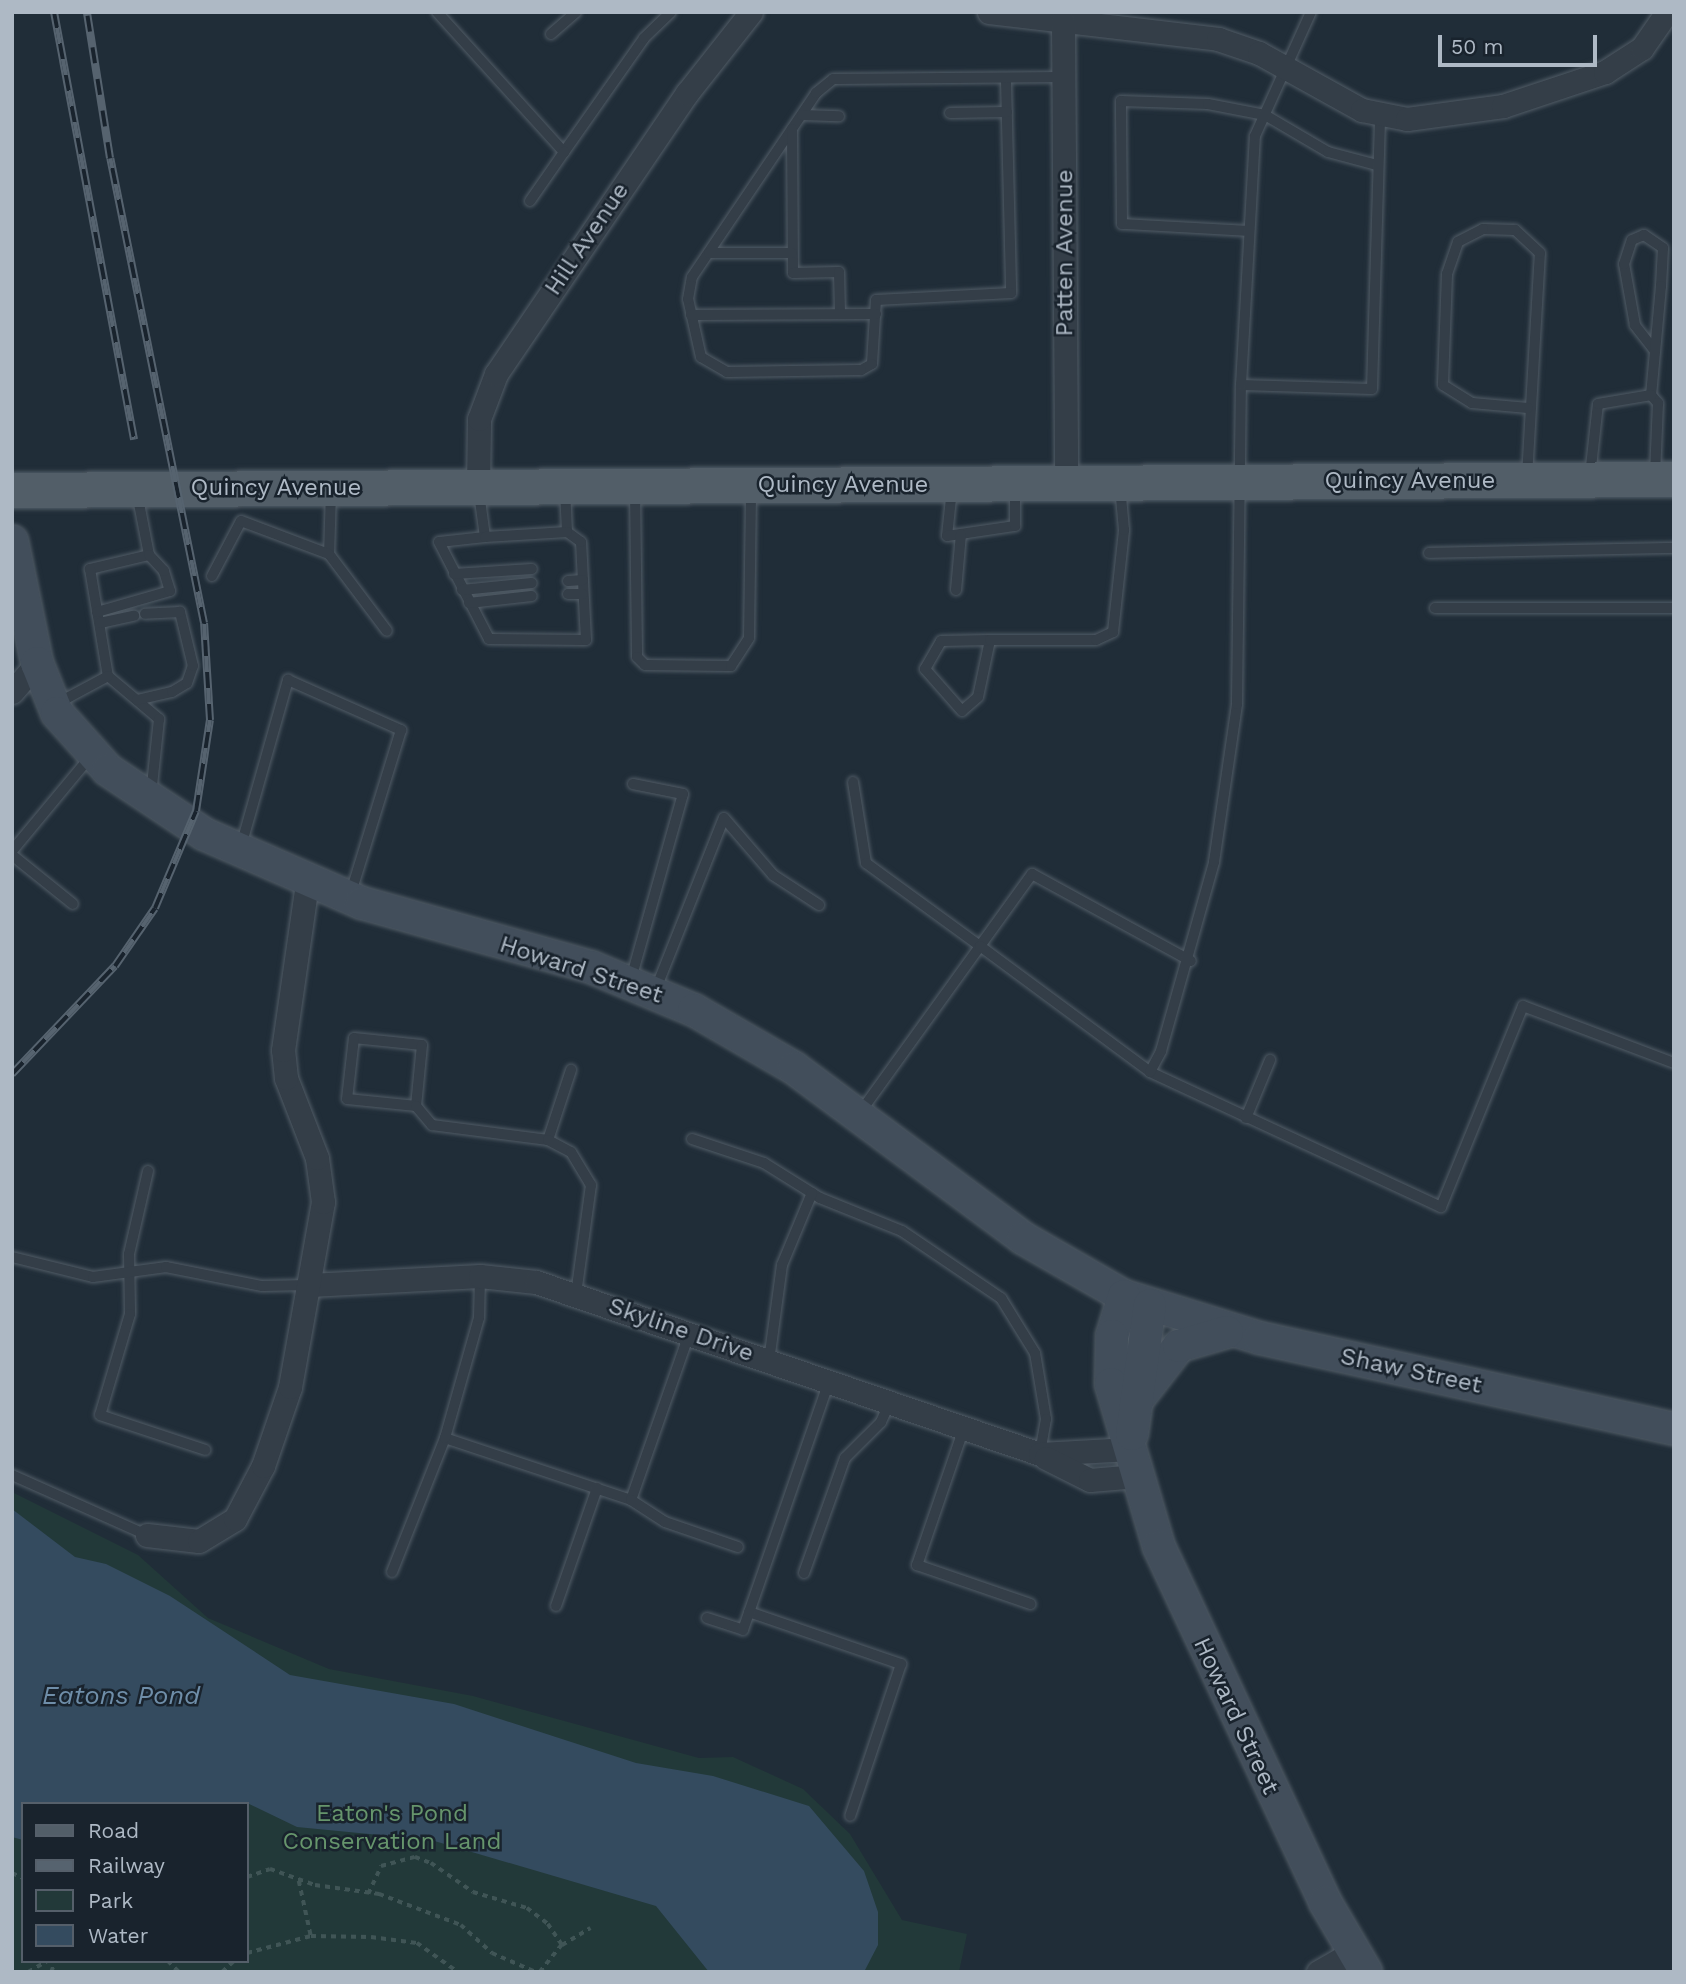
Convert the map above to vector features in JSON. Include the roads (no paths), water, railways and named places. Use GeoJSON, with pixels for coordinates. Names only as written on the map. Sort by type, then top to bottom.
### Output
{"type":"FeatureCollection","features":[{"type":"Feature","properties":{"kind":"main road","name":"Quincy Avenue"},"geometry":{"type":"LineString","coordinates":[[12,490],[137,492],[239,505],[331,489],[478,486],[1015,485],[1664,479]]}},
{"type":"Feature","properties":{"kind":"street","name":"Hill Avenue"},"geometry":{"type":"LineString","coordinates":[[478,486],[479,419],[496,374],[675,110],[751,12]]}},
{"type":"Feature","properties":{"kind":"street"},"geometry":{"type":"LineString","coordinates":[[989,12],[1062,17],[1191,33],[1286,67],[1380,115],[1453,116],[1551,92],[1624,63],[1667,12]]}},
{"type":"Feature","properties":{"kind":"street","name":"Patten Avenue"},"geometry":{"type":"LineString","coordinates":[[1062,17],[1066,484]]}},
{"type":"Feature","properties":{"kind":"street","name":"Howard Street"},"geometry":{"type":"LineString","coordinates":[[12,541],[37,663],[53,706],[92,754],[150,802],[229,847],[307,883],[349,899],[642,986],[750,1039],[1023,1238],[1137,1300]]}},
{"type":"Feature","properties":{"kind":"street"},"geometry":{"type":"LineString","coordinates":[[12,692],[37,663]]}},
{"type":"Feature","properties":{"kind":"street"},"geometry":{"type":"LineString","coordinates":[[146,1535],[198,1541],[219,1533],[241,1511],[284,1407],[310,1285],[323,1187],[282,1050],[307,883]]}},
{"type":"Feature","properties":{"kind":"street","name":"Skyline Drive"},"geometry":{"type":"LineString","coordinates":[[310,1285],[480,1276],[576,1294],[1041,1454],[1090,1480],[1134,1463]]}},
{"type":"Feature","properties":{"kind":"street","name":"Howard Street"},"geometry":{"type":"LineString","coordinates":[[1134,1463],[1137,1300]]}},
{"type":"Feature","properties":{"kind":"street","name":"Howard Street"},"geometry":{"type":"LineString","coordinates":[[1137,1300],[1109,1361],[1134,1463],[1184,1605],[1360,1962]]}},
{"type":"Feature","properties":{"kind":"street","name":"Shaw Street"},"geometry":{"type":"LineString","coordinates":[[1137,1300],[1235,1331],[1674,1429]]}},
{"type":"Feature","properties":{"kind":"street"},"geometry":{"type":"LineString","coordinates":[[1134,1407],[1148,1379],[1179,1346],[1207,1333],[1235,1331]]}},
{"type":"Feature","properties":{"kind":"street"},"geometry":{"type":"LineString","coordinates":[[1318,1972],[1360,1962]]}},
{"type":"Feature","properties":{"kind":"lane"},"geometry":{"type":"LineString","coordinates":[[437,12],[564,152]]}},
{"type":"Feature","properties":{"kind":"lane"},"geometry":{"type":"LineString","coordinates":[[551,34],[576,12]]}},
{"type":"Feature","properties":{"kind":"lane"},"geometry":{"type":"LineString","coordinates":[[530,201],[644,38],[671,12]]}},
{"type":"Feature","properties":{"kind":"lane"},"geometry":{"type":"LineString","coordinates":[[1150,1072],[1191,961],[1216,849],[1237,704],[1241,385],[1255,136],[1311,12]]}},
{"type":"Feature","properties":{"kind":"lane"},"geometry":{"type":"LineString","coordinates":[[1006,81],[1011,293],[876,300],[872,365],[861,370],[727,372],[701,357],[691,316],[692,277],[817,93],[845,75],[1006,81],[1063,77]]}},
{"type":"Feature","properties":{"kind":"lane"},"geometry":{"type":"LineString","coordinates":[[1250,231],[1122,224],[1121,101],[1208,104],[1265,115],[1328,152],[1377,165]]}},
{"type":"Feature","properties":{"kind":"lane"},"geometry":{"type":"LineString","coordinates":[[950,113],[1007,111]]}},
{"type":"Feature","properties":{"kind":"lane"},"geometry":{"type":"LineString","coordinates":[[802,115],[839,116]]}},
{"type":"Feature","properties":{"kind":"lane"},"geometry":{"type":"LineString","coordinates":[[1241,385],[1372,389],[1380,115]]}},
{"type":"Feature","properties":{"kind":"lane"},"geometry":{"type":"LineString","coordinates":[[792,129],[793,273],[839,272],[840,314]]}},
{"type":"Feature","properties":{"kind":"lane"},"geometry":{"type":"LineString","coordinates":[[1527,480],[1528,408],[1540,253],[1515,230],[1483,229],[1458,242],[1447,274],[1443,385],[1472,403],[1528,408]]}},
{"type":"Feature","properties":{"kind":"lane"},"geometry":{"type":"LineString","coordinates":[[1655,351],[1635,325],[1624,264],[1632,240],[1644,235],[1663,248],[1655,351],[1651,395],[1658,403],[1664,479]]}},
{"type":"Feature","properties":{"kind":"lane"},"geometry":{"type":"LineString","coordinates":[[709,253],[792,253]]}},
{"type":"Feature","properties":{"kind":"lane"},"geometry":{"type":"LineString","coordinates":[[691,316],[876,314]]}},
{"type":"Feature","properties":{"kind":"lane"},"geometry":{"type":"LineString","coordinates":[[1590,480],[1593,412],[1598,404],[1651,395]]}},
{"type":"Feature","properties":{"kind":"lane"},"geometry":{"type":"LineString","coordinates":[[990,640],[978,697],[962,711],[935,687],[925,669],[928,655],[941,641],[990,640],[1096,640],[1113,632],[1124,530],[1120,484]]}},
{"type":"Feature","properties":{"kind":"lane"},"geometry":{"type":"LineString","coordinates":[[953,485],[944,531],[961,534],[1015,526],[1015,485]]}},
{"type":"Feature","properties":{"kind":"lane"},"geometry":{"type":"LineString","coordinates":[[478,486],[485,537]]}},
{"type":"Feature","properties":{"kind":"lane"},"geometry":{"type":"LineString","coordinates":[[565,486],[567,532]]}},
{"type":"Feature","properties":{"kind":"lane"},"geometry":{"type":"LineString","coordinates":[[635,486],[637,657],[645,665],[732,666],[749,638],[751,486]]}},
{"type":"Feature","properties":{"kind":"lane"},"geometry":{"type":"LineString","coordinates":[[329,554],[331,489]]}},
{"type":"Feature","properties":{"kind":"lane"},"geometry":{"type":"LineString","coordinates":[[98,617],[161,597],[170,591],[164,571],[149,555],[137,492]]}},
{"type":"Feature","properties":{"kind":"lane"},"geometry":{"type":"LineString","coordinates":[[212,576],[239,505],[329,554],[387,631]]}},
{"type":"Feature","properties":{"kind":"lane"},"geometry":{"type":"LineString","coordinates":[[567,532],[581,542],[586,640],[489,639],[439,542],[567,532]]}},
{"type":"Feature","properties":{"kind":"lane"},"geometry":{"type":"LineString","coordinates":[[956,590],[961,534]]}},
{"type":"Feature","properties":{"kind":"lane"},"geometry":{"type":"LineString","coordinates":[[1429,553],[1674,548]]}},
{"type":"Feature","properties":{"kind":"lane"},"geometry":{"type":"LineString","coordinates":[[149,555],[90,569],[108,676],[159,719],[150,802]]}},
{"type":"Feature","properties":{"kind":"lane"},"geometry":{"type":"LineString","coordinates":[[568,567],[582,566]]}},
{"type":"Feature","properties":{"kind":"lane"},"geometry":{"type":"LineString","coordinates":[[454,574],[532,569]]}},
{"type":"Feature","properties":{"kind":"lane"},"geometry":{"type":"LineString","coordinates":[[568,581],[583,580]]}},
{"type":"Feature","properties":{"kind":"lane"},"geometry":{"type":"LineString","coordinates":[[463,590],[532,583]]}},
{"type":"Feature","properties":{"kind":"lane"},"geometry":{"type":"LineString","coordinates":[[568,594],[583,594]]}},
{"type":"Feature","properties":{"kind":"lane"},"geometry":{"type":"LineString","coordinates":[[469,603],[532,596]]}},
{"type":"Feature","properties":{"kind":"lane"},"geometry":{"type":"LineString","coordinates":[[161,597],[164,611]]}},
{"type":"Feature","properties":{"kind":"lane"},"geometry":{"type":"LineString","coordinates":[[1435,608],[1674,608]]}},
{"type":"Feature","properties":{"kind":"lane"},"geometry":{"type":"LineString","coordinates":[[98,617],[180,612],[193,666],[187,683],[172,692],[137,700]]}},
{"type":"Feature","properties":{"kind":"lane"},"geometry":{"type":"LineString","coordinates":[[53,706],[108,676]]}},
{"type":"Feature","properties":{"kind":"lane"},"geometry":{"type":"LineString","coordinates":[[229,847],[288,680],[401,730],[349,899]]}},
{"type":"Feature","properties":{"kind":"lane"},"geometry":{"type":"LineString","coordinates":[[73,904],[12,853],[92,754]]}},
{"type":"Feature","properties":{"kind":"lane"},"geometry":{"type":"LineString","coordinates":[[853,782],[866,863],[1150,1072],[1441,1207],[1523,1006],[1674,1063]]}},
{"type":"Feature","properties":{"kind":"lane"},"geometry":{"type":"LineString","coordinates":[[633,783],[683,794],[642,986]]}},
{"type":"Feature","properties":{"kind":"lane"},"geometry":{"type":"LineString","coordinates":[[642,986],[724,818],[773,875],[819,905]]}},
{"type":"Feature","properties":{"kind":"lane"},"geometry":{"type":"LineString","coordinates":[[857,1116],[1032,874],[1191,961]]}},
{"type":"Feature","properties":{"kind":"lane"},"geometry":{"type":"LineString","coordinates":[[416,1107],[422,1045],[354,1038],[347,1099],[416,1107],[432,1125],[548,1140],[571,1152],[591,1185],[576,1294]]}},
{"type":"Feature","properties":{"kind":"lane"},"geometry":{"type":"LineString","coordinates":[[1246,1118],[1270,1060]]}},
{"type":"Feature","properties":{"kind":"lane"},"geometry":{"type":"LineString","coordinates":[[548,1140],[571,1070]]}},
{"type":"Feature","properties":{"kind":"lane"},"geometry":{"type":"LineString","coordinates":[[692,1139],[764,1163],[811,1193],[916,1238],[1009,1307],[1035,1353],[1046,1419],[1041,1454]]}},
{"type":"Feature","properties":{"kind":"lane"},"geometry":{"type":"LineString","coordinates":[[148,1171],[130,1273],[130,1314],[100,1415],[205,1450]]}},
{"type":"Feature","properties":{"kind":"lane"},"geometry":{"type":"LineString","coordinates":[[769,1361],[782,1265],[811,1193]]}},
{"type":"Feature","properties":{"kind":"lane"},"geometry":{"type":"LineString","coordinates":[[12,1258],[93,1277],[174,1268],[262,1286],[310,1285]]}},
{"type":"Feature","properties":{"kind":"lane"},"geometry":{"type":"LineString","coordinates":[[392,1572],[445,1438],[479,1318],[480,1276]]}},
{"type":"Feature","properties":{"kind":"lane"},"geometry":{"type":"LineString","coordinates":[[631,1500],[690,1333]]}},
{"type":"Feature","properties":{"kind":"lane"},"geometry":{"type":"LineString","coordinates":[[707,1618],[743,1630],[830,1381]]}},
{"type":"Feature","properties":{"kind":"lane"},"geometry":{"type":"LineString","coordinates":[[804,1573],[845,1458],[881,1422],[890,1402]]}},
{"type":"Feature","properties":{"kind":"lane"},"geometry":{"type":"LineString","coordinates":[[964,1428],[917,1565],[1030,1604]]}},
{"type":"Feature","properties":{"kind":"lane"},"geometry":{"type":"LineString","coordinates":[[445,1438],[631,1500],[665,1522],[738,1547]]}},
{"type":"Feature","properties":{"kind":"lane"},"geometry":{"type":"LineString","coordinates":[[12,1475],[146,1535]]}},
{"type":"Feature","properties":{"kind":"lane"},"geometry":{"type":"LineString","coordinates":[[556,1606],[597,1488]]}},
{"type":"Feature","properties":{"kind":"lane"},"geometry":{"type":"LineString","coordinates":[[749,1612],[901,1664],[850,1816]]}},
{"type":"Feature","properties":{"kind":"water","name":"Eatons Pond"},"geometry":{"type":"Polygon","coordinates":[[[12,1509],[75,1557],[106,1564],[170,1596],[290,1675],[454,1704],[636,1763],[713,1776],[809,1806],[864,1871],[878,1912],[878,1945],[864,1972],[709,1972],[656,1906],[431,1840],[297,1827],[248,1802],[21,1802],[21,1839],[12,1837],[12,1509]]]}},
{"type":"Feature","properties":{"kind":"railway"},"geometry":{"type":"LineString","coordinates":[[54,12],[134,440]]}},
{"type":"Feature","properties":{"kind":"railway"},"geometry":{"type":"LineString","coordinates":[[12,1074],[115,966],[155,908],[196,811],[210,720],[204,623],[110,158],[87,12]]}},
{"type":"Feature","properties":{"kind":"park label","name":"Eaton's Pond Conservation Land"},"geometry":{"type":"Point","coordinates":[392,1828]}}]}
